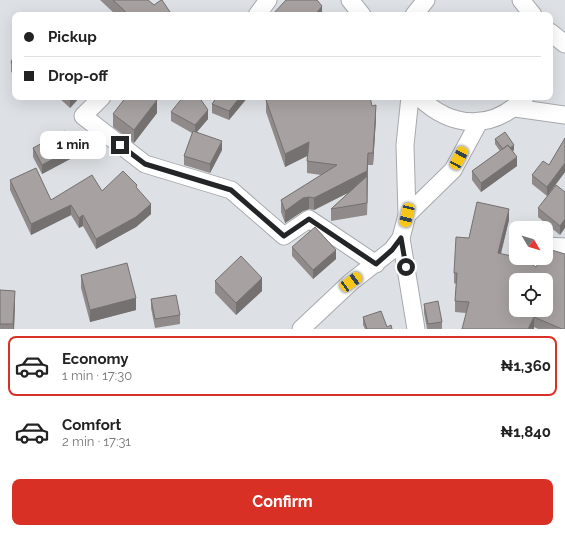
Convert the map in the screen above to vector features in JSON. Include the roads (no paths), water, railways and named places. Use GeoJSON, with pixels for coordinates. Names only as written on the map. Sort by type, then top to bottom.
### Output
{"type":"FeatureCollection","features":[{"type":"Feature","properties":{"kind":"street"},"geometry":{"type":"LineString","coordinates":[[259,12],[268,0]]}},
{"type":"Feature","properties":{"kind":"street"},"geometry":{"type":"LineString","coordinates":[[350,0],[360,12]]}},
{"type":"Feature","properties":{"kind":"street"},"geometry":{"type":"LineString","coordinates":[[416,12],[426,0]]}},
{"type":"Feature","properties":{"kind":"street"},"geometry":{"type":"LineString","coordinates":[[521,0],[531,12]]}},
{"type":"Feature","properties":{"kind":"street"},"geometry":{"type":"LineString","coordinates":[[553,34],[565,44]]}},
{"type":"Feature","properties":{"kind":"street"},"geometry":{"type":"LineString","coordinates":[[99,100],[84,116],[145,164],[231,190],[284,236],[309,219],[376,264]]}},
{"type":"Feature","properties":{"kind":"street"},"geometry":{"type":"LineString","coordinates":[[301,329],[351,282],[392,250],[401,238],[407,215],[405,145],[410,100]]}},
{"type":"Feature","properties":{"kind":"street"},"geometry":{"type":"LineString","coordinates":[[423,100],[440,114],[452,119],[479,122],[492,120],[520,102],[565,115]]}},
{"type":"Feature","properties":{"kind":"street"},"geometry":{"type":"LineString","coordinates":[[407,215],[452,170],[479,122]]}},
{"type":"Feature","properties":{"kind":"street"},"geometry":{"type":"LineString","coordinates":[[401,238],[416,329]]}},
{"type":"Feature","properties":{"kind":"street"},"geometry":{"type":"LineString","coordinates":[[553,246],[565,247]]}}]}
